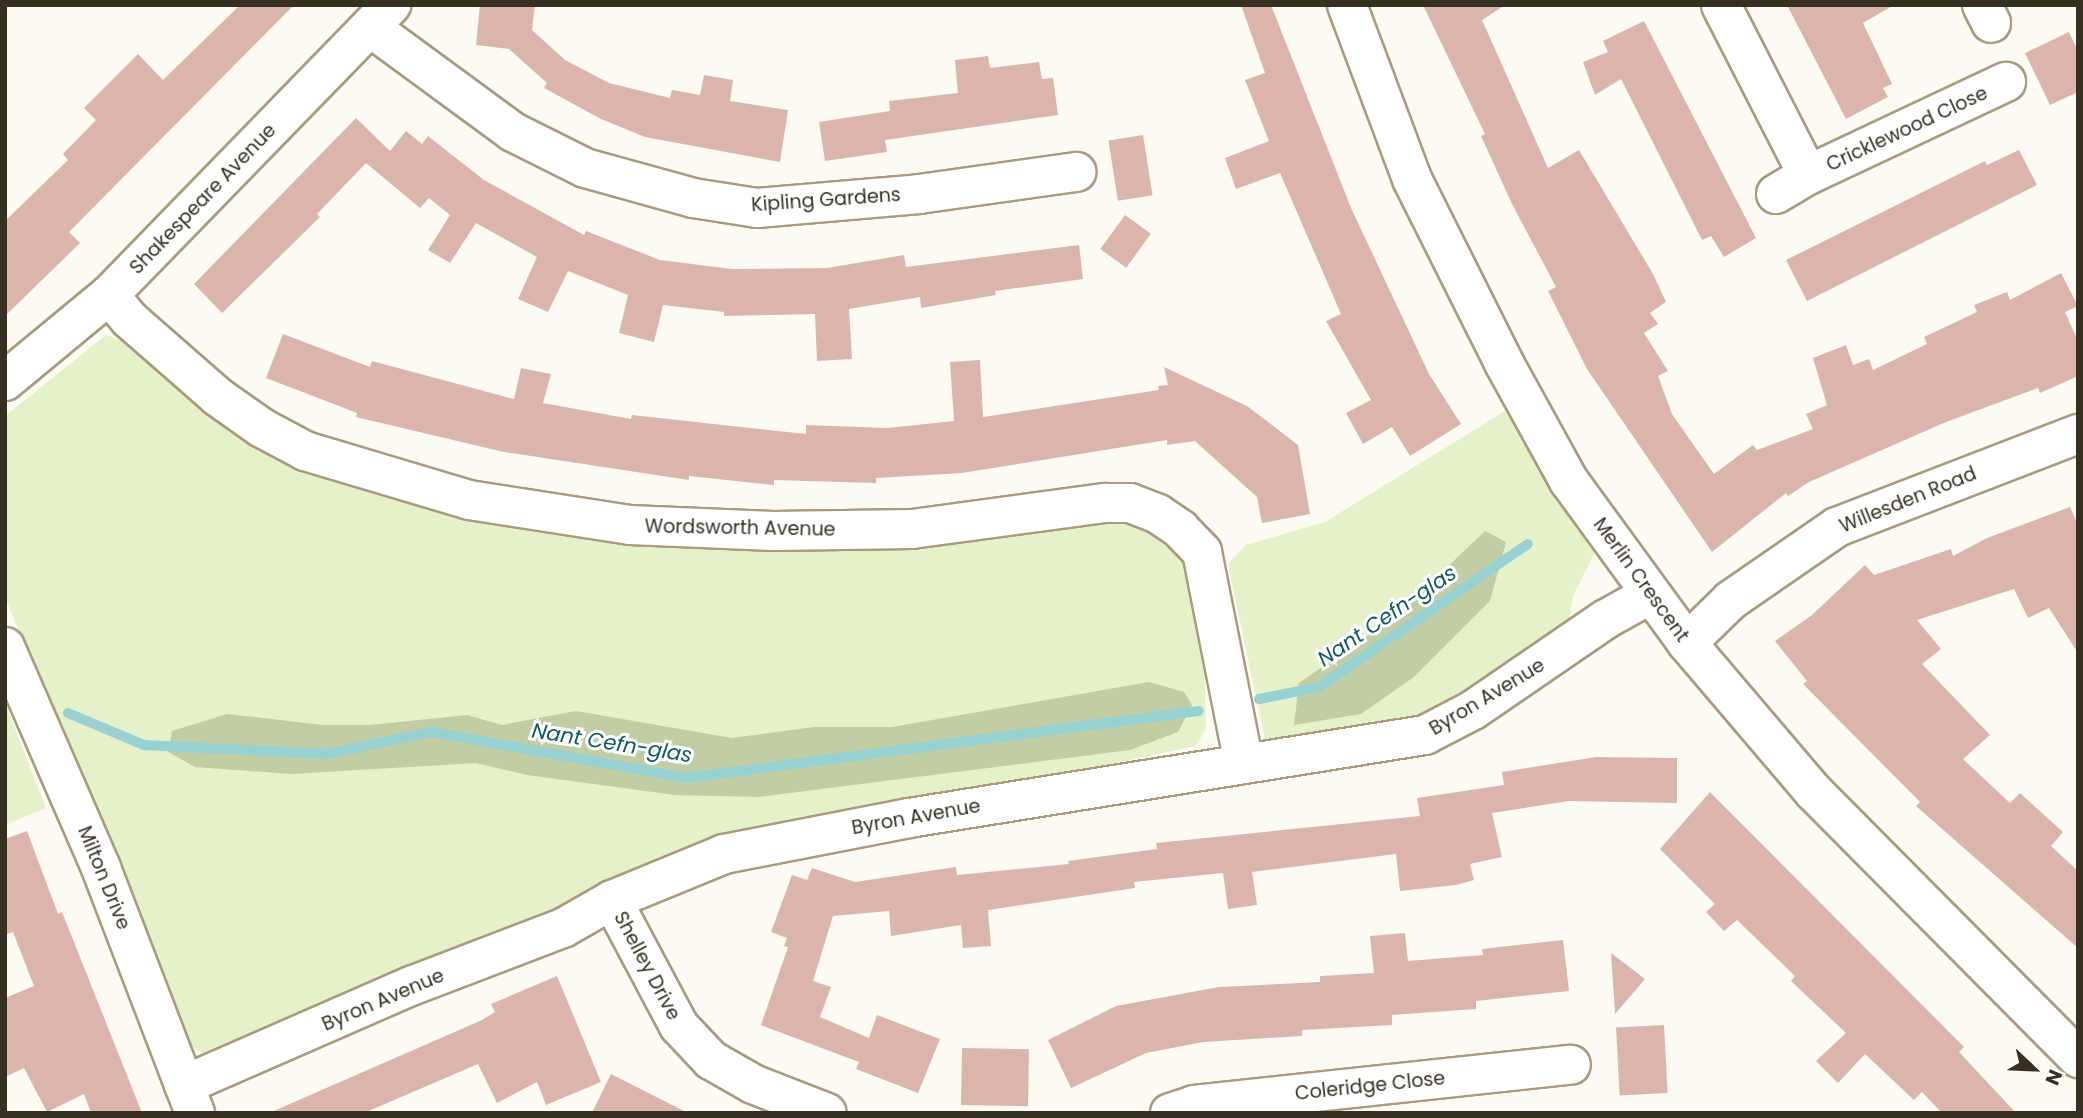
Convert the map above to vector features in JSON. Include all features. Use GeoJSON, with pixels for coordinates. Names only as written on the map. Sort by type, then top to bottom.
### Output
{"type":"FeatureCollection","features":[{"type":"Feature","properties":{"kind":"street","name":"Merlin Crescent"},"geometry":{"type":"LineString","coordinates":[[1347,5],[1412,179],[1503,363],[1569,481],[1686,643],[1814,792],[2078,1058]]}},
{"type":"Feature","properties":{"kind":"street","name":"Cricklewood Close"},"geometry":{"type":"LineString","coordinates":[[1721,5],[1792,185],[2006,82]]}},
{"type":"Feature","properties":{"kind":"street","name":"Kipling Gardens"},"geometry":{"type":"LineString","coordinates":[[381,16],[513,132],[585,168],[693,198],[757,208],[919,194],[1076,172]]}},
{"type":"Feature","properties":{"kind":"street","name":"Shakespeare Avenue"},"geometry":{"type":"LineString","coordinates":[[5,381],[109,295],[381,16]]}},
{"type":"Feature","properties":{"kind":"street","name":"Wordsworth Avenue"},"geometry":{"type":"LineString","coordinates":[[109,295],[129,319],[208,388],[262,428],[305,451],[469,500],[630,525],[773,531],[912,529],[1105,503],[1130,503],[1157,514],[1180,528],[1202,552],[1244,764]]}},
{"type":"Feature","properties":{"kind":"street","name":"Willesden Road"},"geometry":{"type":"LineString","coordinates":[[1686,643],[1731,600],[1837,527],[2078,434]]}},
{"type":"Feature","properties":{"kind":"street","name":"Byron Avenue"},"geometry":{"type":"LineString","coordinates":[[189,1099],[411,986],[563,928],[612,900],[724,854],[909,818],[1425,735],[1473,710],[1606,619],[1651,594]]}},
{"type":"Feature","properties":{"kind":"street","name":"Milton Drive"},"geometry":{"type":"LineString","coordinates":[[5,647],[101,868],[189,1099]]}},
{"type":"Feature","properties":{"kind":"street","name":"Shelley Drive"},"geometry":{"type":"LineString","coordinates":[[612,900],[648,975],[679,1026],[712,1060],[753,1084],[827,1113]]}},
{"type":"Feature","properties":{"kind":"street","name":"Coleridge Close"},"geometry":{"type":"LineString","coordinates":[[1170,1113],[1194,1105],[1571,1065]]}},
{"type":"Feature","properties":{"kind":"green space"},"geometry":{"type":"Polygon","coordinates":[[[106,335],[131,344],[217,420],[258,447],[481,515],[1107,519],[1136,524],[1182,559],[1193,585],[1203,619],[1206,728],[1196,746],[819,826],[206,1054],[190,1047],[5,597],[5,416],[106,335]]]}},
{"type":"Feature","properties":{"kind":"green space"},"geometry":{"type":"Polygon","coordinates":[[[1505,411],[1594,554],[1573,596],[1568,626],[1432,721],[1266,744],[1228,564],[1246,545],[1325,522],[1505,411]]]}},
{"type":"Feature","properties":{"kind":"green space"},"geometry":{"type":"Polygon","coordinates":[[[1485,531],[1506,542],[1490,601],[1414,677],[1361,714],[1294,725],[1299,683],[1396,616],[1485,531]]]}},
{"type":"Feature","properties":{"kind":"green space"},"geometry":{"type":"Polygon","coordinates":[[[1149,682],[1184,692],[1192,705],[1178,732],[1130,750],[759,797],[675,795],[527,775],[476,763],[292,774],[195,767],[168,752],[172,731],[227,714],[323,725],[370,725],[467,715],[502,725],[576,711],[732,738],[814,727],[892,727],[1149,682]]]}},
{"type":"Feature","properties":{"kind":"green space"},"geometry":{"type":"Polygon","coordinates":[[[5,703],[46,808],[5,825],[5,703]]]}},
{"type":"Feature","properties":{"kind":"building"},"geometry":{"type":"Polygon","coordinates":[[[240,5],[294,5],[69,232],[80,243],[5,316],[5,221],[68,160],[63,154],[96,120],[84,108],[138,54],[163,80],[240,5]]]}},
{"type":"Feature","properties":{"kind":"building"},"geometry":{"type":"Polygon","coordinates":[[[480,5],[535,5],[532,30],[565,60],[609,83],[670,98],[672,90],[700,95],[704,75],[733,80],[730,101],[788,110],[780,162],[645,137],[601,119],[544,88],[547,83],[509,49],[476,45],[480,5]]]}},
{"type":"Feature","properties":{"kind":"building"},"geometry":{"type":"Polygon","coordinates":[[[1241,5],[1271,5],[1351,208],[1429,374],[1461,424],[1410,456],[1392,427],[1363,444],[1346,413],[1371,400],[1326,321],[1341,314],[1280,173],[1236,189],[1225,158],[1269,141],[1245,80],[1265,73],[1241,5]]]}},
{"type":"Feature","properties":{"kind":"building"},"geometry":{"type":"Polygon","coordinates":[[[1423,5],[1505,5],[1482,20],[1548,168],[1579,150],[1653,274],[1666,302],[1650,313],[1658,324],[1644,333],[1668,371],[1658,376],[1672,414],[1714,474],[1753,445],[1757,450],[1813,429],[1806,414],[1827,405],[1813,358],[1846,345],[1853,365],[1869,359],[1873,370],[1927,344],[1924,337],[1977,312],[1974,305],[2007,292],[2010,300],[2061,273],[2078,306],[2065,312],[2078,341],[2078,376],[2040,393],[2038,388],[1946,422],[1809,482],[1788,496],[1786,493],[1712,552],[1587,369],[1548,291],[1556,287],[1513,206],[1481,136],[1485,134],[1423,5]]]}},
{"type":"Feature","properties":{"kind":"building"},"geometry":{"type":"Polygon","coordinates":[[[1787,5],[1894,5],[1863,23],[1892,84],[1883,88],[1888,97],[1846,119],[1787,5]]]}},
{"type":"Feature","properties":{"kind":"building"},"geometry":{"type":"Polygon","coordinates":[[[1644,21],[1756,238],[1724,257],[1711,236],[1702,240],[1621,79],[1595,95],[1583,62],[1608,52],[1603,41],[1644,21]]]}},
{"type":"Feature","properties":{"kind":"building"},"geometry":{"type":"Polygon","coordinates":[[[2069,32],[2078,51],[2078,92],[2050,105],[2025,53],[2069,32]]]}},
{"type":"Feature","properties":{"kind":"building"},"geometry":{"type":"Polygon","coordinates":[[[988,56],[990,68],[1039,62],[1042,79],[1053,78],[1058,115],[885,140],[887,152],[825,161],[819,122],[890,111],[889,101],[958,93],[955,60],[988,56]]]}},
{"type":"Feature","properties":{"kind":"building"},"geometry":{"type":"Polygon","coordinates":[[[356,118],[390,151],[406,131],[422,144],[428,136],[484,180],[584,235],[586,231],[660,260],[732,269],[827,268],[904,255],[906,267],[1079,245],[1083,279],[995,291],[996,295],[921,308],[920,297],[849,309],[852,359],[817,361],[815,314],[724,316],[724,312],[663,305],[654,342],[619,333],[628,295],[568,271],[548,312],[518,299],[537,257],[476,223],[450,263],[428,250],[450,215],[429,198],[420,208],[366,163],[317,214],[320,217],[222,313],[194,284],[356,118]]]}},
{"type":"Feature","properties":{"kind":"building"},"geometry":{"type":"Polygon","coordinates":[[[1143,135],[1153,195],[1118,201],[1108,140],[1143,135]]]}},
{"type":"Feature","properties":{"kind":"building"},"geometry":{"type":"Polygon","coordinates":[[[2019,150],[2037,185],[1807,301],[1786,260],[1985,161],[1987,165],[2019,150]]]}},
{"type":"Feature","properties":{"kind":"building"},"geometry":{"type":"Polygon","coordinates":[[[1125,215],[1151,234],[1126,268],[1100,249],[1125,215]]]}},
{"type":"Feature","properties":{"kind":"building"},"geometry":{"type":"Polygon","coordinates":[[[283,334],[370,367],[372,361],[514,399],[521,368],[551,374],[543,403],[631,419],[632,415],[806,434],[806,425],[887,428],[954,421],[950,362],[980,360],[983,417],[1159,390],[1158,386],[1168,385],[1164,367],[1247,406],[1298,445],[1310,514],[1262,523],[1257,497],[1195,441],[1167,445],[1167,440],[962,473],[876,478],[876,483],[774,480],[774,485],[689,476],[689,480],[504,452],[356,417],[357,413],[266,378],[283,334]]]}},
{"type":"Feature","properties":{"kind":"building"},"geometry":{"type":"Polygon","coordinates":[[[2070,507],[2078,525],[2078,653],[2049,608],[2028,618],[2014,589],[1917,620],[1941,649],[1922,664],[1990,735],[1963,759],[2010,803],[2020,793],[2063,832],[2051,846],[2078,871],[2078,948],[1916,806],[1920,802],[1803,684],[1807,681],[1775,641],[1812,615],[1865,565],[1874,575],[1951,549],[1953,556],[1987,538],[2070,507]]]}},
{"type":"Feature","properties":{"kind":"building"},"geometry":{"type":"Polygon","coordinates":[[[1596,757],[1677,758],[1677,803],[1569,801],[1492,813],[1502,857],[1470,864],[1474,880],[1456,885],[1400,891],[1396,854],[1252,872],[1257,905],[1228,909],[1223,873],[1134,882],[1135,888],[988,910],[991,946],[963,948],[961,925],[891,936],[889,911],[833,916],[813,981],[831,987],[820,1017],[869,1038],[877,1015],[940,1039],[918,1093],[856,1069],[859,1062],[761,1025],[788,947],[784,946],[787,938],[771,932],[792,875],[807,880],[812,868],[855,882],[956,867],[957,875],[1069,864],[1068,861],[1157,849],[1156,843],[1420,816],[1417,798],[1504,785],[1502,772],[1596,757]]]}},
{"type":"Feature","properties":{"kind":"building"},"geometry":{"type":"Polygon","coordinates":[[[1710,792],[1964,1047],[1959,1052],[2016,1113],[1942,1113],[1922,1092],[1914,1100],[1865,1054],[1838,1083],[1816,1061],[1846,1033],[1791,981],[1795,976],[1737,920],[1724,931],[1706,912],[1715,904],[1660,849],[1710,792]]]}},
{"type":"Feature","properties":{"kind":"building"},"geometry":{"type":"Polygon","coordinates":[[[27,831],[58,914],[62,912],[142,1113],[91,1113],[84,1094],[47,1112],[24,1068],[5,1077],[5,998],[34,986],[13,932],[5,935],[5,839],[27,831]]]}},
{"type":"Feature","properties":{"kind":"building"},"geometry":{"type":"Polygon","coordinates":[[[1405,933],[1408,961],[1483,955],[1482,949],[1563,940],[1569,991],[1476,1001],[1476,1009],[1392,1015],[1392,1025],[1302,1030],[1302,1036],[1203,1042],[1146,1053],[1071,1088],[1048,1040],[1116,1006],[1219,987],[1320,982],[1320,976],[1374,973],[1370,936],[1405,933]]]}},
{"type":"Feature","properties":{"kind":"building"},"geometry":{"type":"Polygon","coordinates":[[[1611,953],[1645,979],[1615,1014],[1611,953]]]}},
{"type":"Feature","properties":{"kind":"building"},"geometry":{"type":"Polygon","coordinates":[[[557,976],[601,1082],[546,1105],[537,1082],[497,1103],[478,1064],[364,1113],[269,1113],[482,1020],[495,1012],[491,1004],[557,976]]]}},
{"type":"Feature","properties":{"kind":"building"},"geometry":{"type":"Polygon","coordinates":[[[1664,1025],[1668,1093],[1620,1095],[1616,1028],[1664,1025]]]}},
{"type":"Feature","properties":{"kind":"building"},"geometry":{"type":"Polygon","coordinates":[[[962,1048],[1029,1049],[1028,1106],[961,1105],[962,1048]]]}},
{"type":"Feature","properties":{"kind":"building"},"geometry":{"type":"Polygon","coordinates":[[[611,1074],[688,1113],[592,1113],[611,1074]]]}},
{"type":"Feature","properties":{"kind":"waterway","name":"Nant Cefn-glas"},"geometry":{"type":"LineString","coordinates":[[1259,699],[1319,687],[1528,544]]}},
{"type":"Feature","properties":{"kind":"waterway","name":"Nant Cefn-glas"},"geometry":{"type":"LineString","coordinates":[[68,713],[144,745],[327,754],[431,732],[686,778],[1199,711]]}}]}
